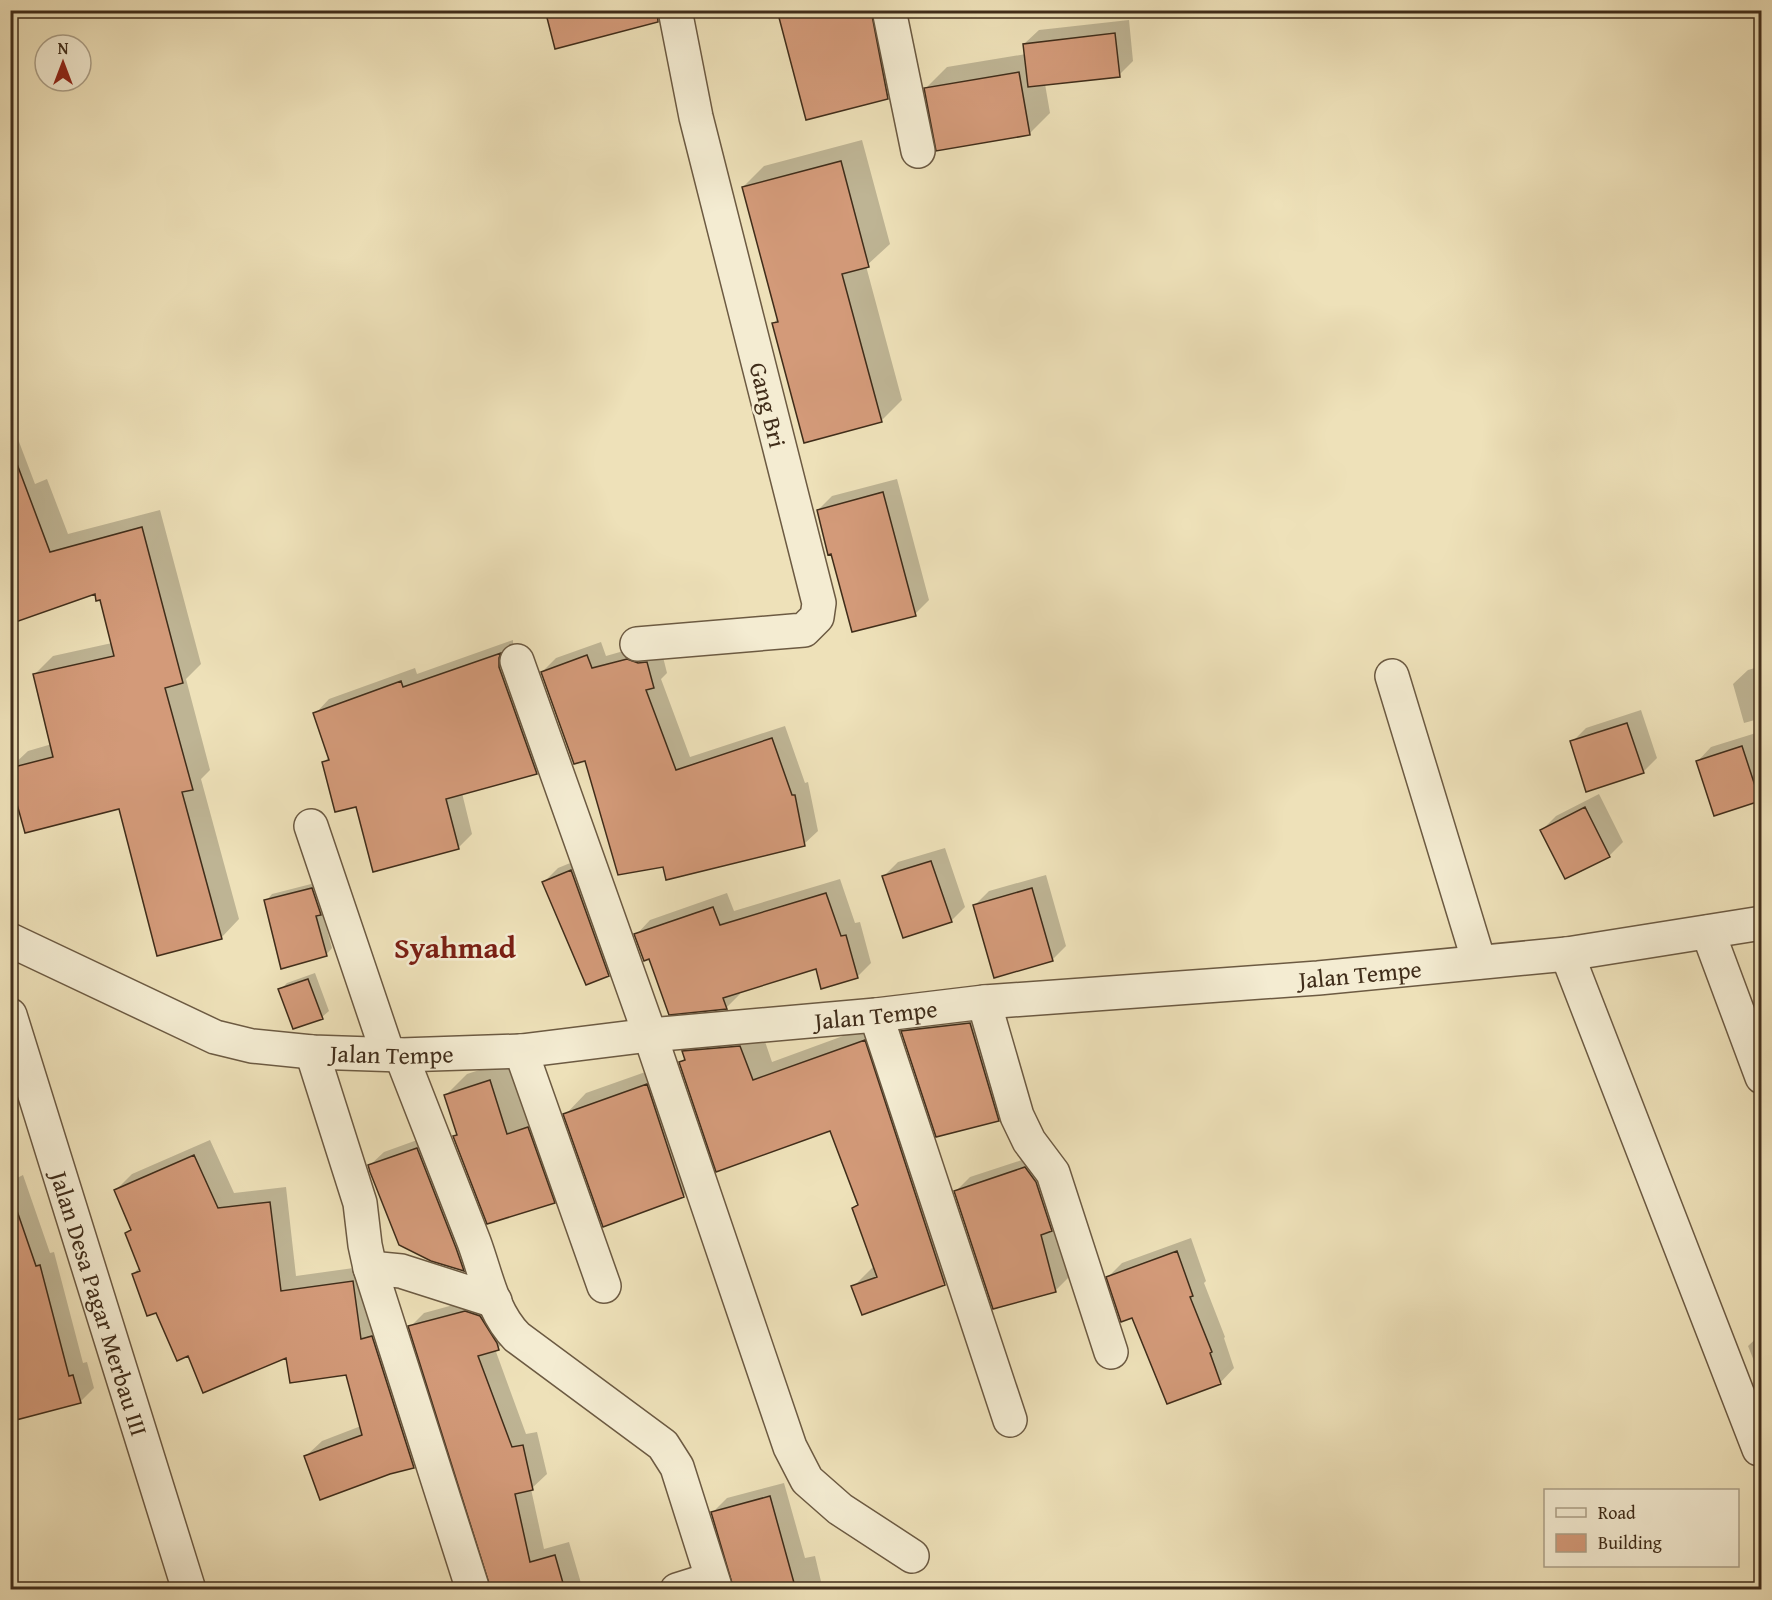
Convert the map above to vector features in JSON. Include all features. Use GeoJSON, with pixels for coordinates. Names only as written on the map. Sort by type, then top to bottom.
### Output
{"type":"FeatureCollection","features":[{"type":"Feature","properties":{"kind":"street","name":"Gang Bri"},"geometry":{"type":"LineString","coordinates":[[637,644],[804,630],[817,617],[819,603],[694,104],[675,10]]}},
{"type":"Feature","properties":{"kind":"street"},"geometry":{"type":"LineString","coordinates":[[889,10],[918,151]]}},
{"type":"Feature","properties":{"kind":"street"},"geometry":{"type":"LineString","coordinates":[[517,661],[650,1035],[790,1447],[807,1480],[840,1509],[912,1556]]}},
{"type":"Feature","properties":{"kind":"street"},"geometry":{"type":"LineString","coordinates":[[1392,676],[1479,962]]}},
{"type":"Feature","properties":{"kind":"street"},"geometry":{"type":"LineString","coordinates":[[311,826],[394,1054],[475,1246],[494,1300],[507,1326],[517,1337],[663,1445],[677,1467],[714,1584],[678,1590]]}},
{"type":"Feature","properties":{"kind":"street","name":"Jalan Tempe"},"geometry":{"type":"LineString","coordinates":[[10,940],[215,1037],[252,1046],[312,1052],[394,1054],[521,1051],[650,1035],[876,1015],[984,1002],[1318,978],[1567,954],[1761,923]]}},
{"type":"Feature","properties":{"kind":"street"},"geometry":{"type":"LineString","coordinates":[[1708,932],[1761,1077]]}},
{"type":"Feature","properties":{"kind":"street"},"geometry":{"type":"LineString","coordinates":[[1567,954],[1759,1449]]}},
{"type":"Feature","properties":{"kind":"street"},"geometry":{"type":"LineString","coordinates":[[984,1002],[1017,1116],[1029,1141],[1053,1173],[1111,1352]]}},
{"type":"Feature","properties":{"kind":"street"},"geometry":{"type":"LineString","coordinates":[[876,1015],[1010,1420]]}},
{"type":"Feature","properties":{"kind":"street","name":"Jalan Desa Pagar Merbau III"},"geometry":{"type":"LineString","coordinates":[[12,1021],[189,1590]]}},
{"type":"Feature","properties":{"kind":"street"},"geometry":{"type":"LineString","coordinates":[[521,1051],[604,1286]]}},
{"type":"Feature","properties":{"kind":"street"},"geometry":{"type":"LineString","coordinates":[[312,1052],[360,1203],[367,1256],[473,1590]]}},
{"type":"Feature","properties":{"kind":"street"},"geometry":{"type":"LineString","coordinates":[[367,1256],[401,1271],[494,1300]]}},
{"type":"Feature","properties":{"kind":"building"},"geometry":{"type":"Polygon","coordinates":[[[545,10],[657,10],[658,22],[555,49],[545,10]]]}},
{"type":"Feature","properties":{"kind":"building"},"geometry":{"type":"Polygon","coordinates":[[[777,10],[871,10],[888,99],[806,120],[777,10]]]}},
{"type":"Feature","properties":{"kind":"building"},"geometry":{"type":"Polygon","coordinates":[[[1115,33],[1120,77],[1028,87],[1023,44],[1115,33]]]}},
{"type":"Feature","properties":{"kind":"building"},"geometry":{"type":"Polygon","coordinates":[[[1019,72],[1030,135],[936,151],[924,88],[1019,72]]]}},
{"type":"Feature","properties":{"kind":"building"},"geometry":{"type":"Polygon","coordinates":[[[841,161],[869,267],[842,274],[882,422],[804,443],[772,323],[778,322],[742,187],[841,161]]]}},
{"type":"Feature","properties":{"kind":"building"},"geometry":{"type":"Polygon","coordinates":[[[10,456],[14,456],[50,552],[142,527],[183,683],[165,688],[193,790],[182,792],[222,939],[157,956],[119,809],[25,833],[10,779],[10,768],[53,757],[33,674],[114,656],[100,600],[96,601],[95,594],[10,624],[10,456]]]}},
{"type":"Feature","properties":{"kind":"building"},"geometry":{"type":"Polygon","coordinates":[[[883,492],[916,616],[852,632],[831,554],[828,555],[817,510],[883,492]]]}},
{"type":"Feature","properties":{"kind":"building"},"geometry":{"type":"Polygon","coordinates":[[[501,653],[499,667],[537,774],[446,799],[459,849],[373,872],[356,807],[335,812],[322,762],[329,760],[313,713],[401,681],[403,687],[501,653]]]}},
{"type":"Feature","properties":{"kind":"building"},"geometry":{"type":"Polygon","coordinates":[[[587,655],[592,668],[627,659],[638,663],[647,662],[654,688],[646,690],[676,770],[772,738],[792,795],[795,795],[805,846],[666,880],[663,867],[618,875],[585,761],[574,764],[541,672],[587,655]]]}},
{"type":"Feature","properties":{"kind":"building"},"geometry":{"type":"Polygon","coordinates":[[[1627,723],[1644,773],[1586,792],[1570,741],[1627,723]]]}},
{"type":"Feature","properties":{"kind":"building"},"geometry":{"type":"Polygon","coordinates":[[[1742,746],[1760,801],[1714,816],[1696,761],[1742,746]]]}},
{"type":"Feature","properties":{"kind":"building"},"geometry":{"type":"Polygon","coordinates":[[[1585,807],[1610,857],[1565,879],[1540,830],[1585,807]]]}},
{"type":"Feature","properties":{"kind":"building"},"geometry":{"type":"Polygon","coordinates":[[[931,861],[952,922],[903,938],[882,876],[931,861]]]}},
{"type":"Feature","properties":{"kind":"building"},"geometry":{"type":"Polygon","coordinates":[[[571,870],[609,976],[586,985],[542,882],[571,870]]]}},
{"type":"Feature","properties":{"kind":"building"},"geometry":{"type":"Polygon","coordinates":[[[312,888],[321,915],[316,916],[327,956],[281,969],[264,900],[312,888]]]}},
{"type":"Feature","properties":{"kind":"building"},"geometry":{"type":"Polygon","coordinates":[[[1032,888],[1053,961],[994,978],[973,905],[1032,888]]]}},
{"type":"Feature","properties":{"kind":"building"},"geometry":{"type":"Polygon","coordinates":[[[826,893],[841,936],[846,935],[858,978],[821,989],[816,969],[723,998],[727,1009],[669,1015],[649,959],[644,961],[634,934],[713,907],[720,925],[826,893]]]}},
{"type":"Feature","properties":{"kind":"building"},"geometry":{"type":"Polygon","coordinates":[[[308,979],[323,1019],[293,1029],[278,989],[308,979]]]}},
{"type":"Feature","properties":{"kind":"building"},"geometry":{"type":"Polygon","coordinates":[[[970,1023],[999,1121],[936,1137],[901,1031],[970,1023]]]}},
{"type":"Feature","properties":{"kind":"building"},"geometry":{"type":"Polygon","coordinates":[[[865,1040],[945,1285],[862,1315],[851,1286],[877,1277],[852,1208],[858,1205],[830,1131],[716,1172],[679,1062],[685,1060],[682,1051],[740,1046],[753,1080],[865,1040]]]}},
{"type":"Feature","properties":{"kind":"building"},"geometry":{"type":"Polygon","coordinates":[[[490,1080],[507,1134],[528,1127],[555,1203],[487,1224],[453,1136],[457,1135],[444,1095],[490,1080]]]}},
{"type":"Feature","properties":{"kind":"building"},"geometry":{"type":"Polygon","coordinates":[[[647,1084],[684,1197],[603,1227],[563,1114],[647,1084]]]}},
{"type":"Feature","properties":{"kind":"building"},"geometry":{"type":"Polygon","coordinates":[[[417,1148],[464,1271],[431,1261],[399,1245],[370,1172],[368,1165],[417,1148]]]}},
{"type":"Feature","properties":{"kind":"building"},"geometry":{"type":"Polygon","coordinates":[[[194,1155],[218,1208],[270,1202],[281,1291],[353,1281],[361,1339],[372,1336],[414,1468],[390,1474],[320,1500],[304,1456],[362,1435],[346,1375],[290,1383],[286,1358],[203,1393],[188,1356],[177,1361],[156,1313],[147,1316],[132,1274],[140,1271],[125,1233],[131,1230],[114,1190],[194,1155]]]}},
{"type":"Feature","properties":{"kind":"building"},"geometry":{"type":"Polygon","coordinates":[[[1025,1167],[1036,1182],[1052,1231],[1041,1235],[1056,1292],[993,1309],[954,1191],[1025,1167]]]}},
{"type":"Feature","properties":{"kind":"building"},"geometry":{"type":"Polygon","coordinates":[[[15,1205],[36,1266],[40,1265],[69,1376],[73,1375],[81,1403],[16,1420],[10,1398],[10,1206],[15,1205]]]}},
{"type":"Feature","properties":{"kind":"building"},"geometry":{"type":"Polygon","coordinates":[[[1177,1251],[1193,1296],[1190,1297],[1212,1352],[1210,1353],[1221,1384],[1167,1404],[1132,1318],[1121,1322],[1106,1277],[1177,1251]]]}},
{"type":"Feature","properties":{"kind":"building"},"geometry":{"type":"Polygon","coordinates":[[[465,1311],[480,1316],[499,1350],[478,1356],[512,1447],[523,1445],[533,1490],[515,1494],[530,1562],[555,1555],[565,1590],[491,1590],[408,1326],[465,1311]]]}},
{"type":"Feature","properties":{"kind":"building"},"geometry":{"type":"Polygon","coordinates":[[[770,1496],[796,1590],[734,1590],[711,1512],[770,1496]]]}},
{"type":"Feature","properties":{"kind":"district","name":"Syahmad"},"geometry":{"type":"Point","coordinates":[455,947]}}]}
